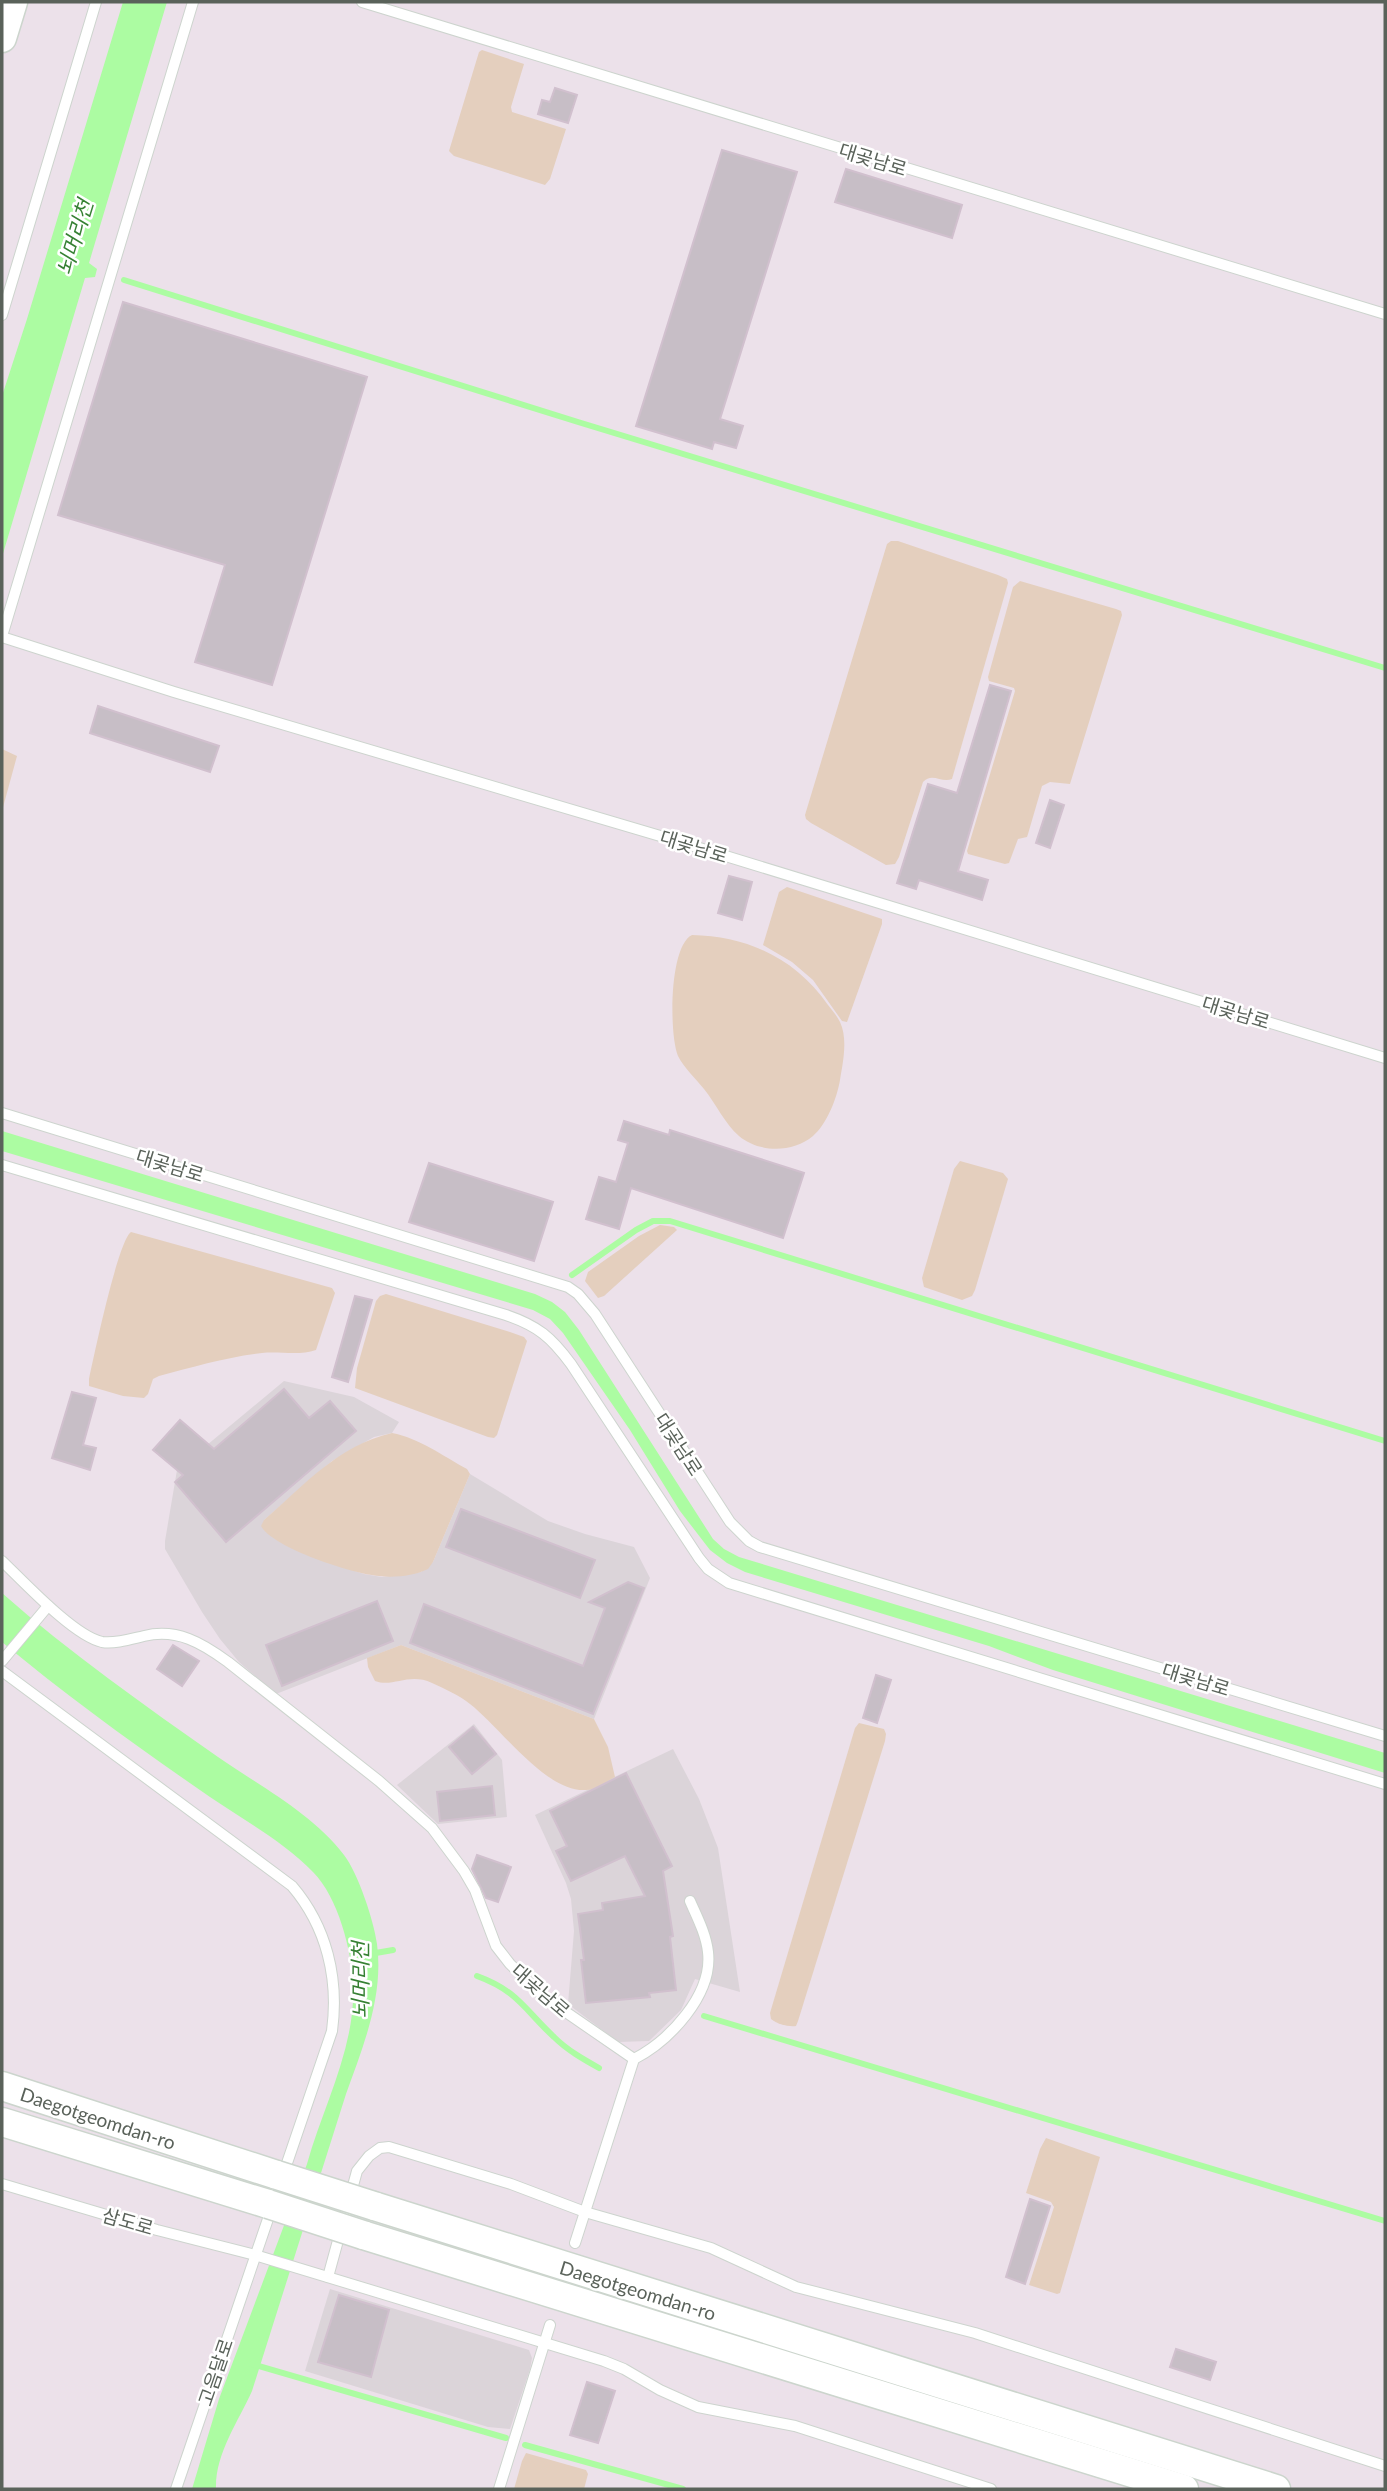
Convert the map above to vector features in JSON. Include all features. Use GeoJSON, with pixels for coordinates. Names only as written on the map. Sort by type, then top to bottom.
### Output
{"type":"FeatureCollection","features":[{"type":"Feature","properties":{"kind":"main road"},"geometry":{"type":"LineString","coordinates":[[2,38],[13,2]]}},
{"type":"Feature","properties":{"kind":"main road","name":"Daegotgeomdan-ro"},"geometry":{"type":"LineString","coordinates":[[2,2086],[374,2206],[1276,2489]]}},
{"type":"Feature","properties":{"kind":"main road","name":"Daegotgeomdan-ro"},"geometry":{"type":"LineString","coordinates":[[2,2122],[1184,2489]]}},
{"type":"Feature","properties":{"kind":"lane"},"geometry":{"type":"LineString","coordinates":[[2,315],[96,2]]}},
{"type":"Feature","properties":{"kind":"lane"},"geometry":{"type":"LineString","coordinates":[[2,636],[193,2]]}},
{"type":"Feature","properties":{"kind":"lane","name":"대곶남로"},"geometry":{"type":"LineString","coordinates":[[362,2],[1385,314]]}},
{"type":"Feature","properties":{"kind":"lane","name":"대곶남로"},"geometry":{"type":"LineString","coordinates":[[2,636],[174,692],[654,834],[1385,1058]]}},
{"type":"Feature","properties":{"kind":"lane","name":"대곶남로"},"geometry":{"type":"LineString","coordinates":[[2,1113],[568,1287],[578,1294],[595,1314],[730,1522],[749,1541],[760,1547],[1385,1736]]}},
{"type":"Feature","properties":{"kind":"lane"},"geometry":{"type":"LineString","coordinates":[[2,1165],[506,1315],[537,1328],[548,1335],[571,1364],[699,1558],[708,1569],[729,1583],[1385,1784]]}},
{"type":"Feature","properties":{"kind":"lane","name":"대곶남로"},"geometry":{"type":"LineString","coordinates":[[2,1562],[48,1606],[101,1642],[165,1634],[186,1637],[204,1645],[228,1662],[379,1781],[432,1828],[475,1890],[496,1946],[510,1964],[544,1997],[634,2059]]}},
{"type":"Feature","properties":{"kind":"lane"},"geometry":{"type":"LineString","coordinates":[[2,1661],[48,1606]]}},
{"type":"Feature","properties":{"kind":"lane","name":"고음달로"},"geometry":{"type":"LineString","coordinates":[[2,1671],[292,1886],[315,1918],[325,1942],[331,1968],[335,2007],[332,2031],[259,2256],[176,2489]]}},
{"type":"Feature","properties":{"kind":"lane"},"geometry":{"type":"LineString","coordinates":[[575,2243],[634,2059],[652,2049],[671,2033],[694,2002],[705,1975],[709,1954],[690,1901]]}},
{"type":"Feature","properties":{"kind":"lane"},"geometry":{"type":"LineString","coordinates":[[328,2277],[357,2171],[369,2156],[380,2148],[399,2149],[521,2187],[585,2212],[710,2248],[796,2287],[975,2333],[1385,2466]]}},
{"type":"Feature","properties":{"kind":"lane","name":"삼도로"},"geometry":{"type":"LineString","coordinates":[[2,2184],[157,2230],[259,2256],[624,2369],[660,2390],[698,2407],[807,2430],[991,2489]]}},
{"type":"Feature","properties":{"kind":"lane"},"geometry":{"type":"LineString","coordinates":[[499,2489],[550,2325]]}},
{"type":"Feature","properties":{"kind":"shaded area"},"geometry":{"type":"Polygon","coordinates":[[[482,50],[524,64],[511,107],[512,112],[566,129],[550,179],[545,185],[454,156],[449,151],[479,52],[482,50]]]}},
{"type":"Feature","properties":{"kind":"shaded area"},"geometry":{"type":"Polygon","coordinates":[[[898,541],[998,575],[1007,579],[1008,583],[952,779],[930,778],[923,782],[899,857],[895,864],[886,865],[811,823],[805,815],[887,544],[898,541]]]}},
{"type":"Feature","properties":{"kind":"shaded area"},"geometry":{"type":"Polygon","coordinates":[[[1020,581],[1116,609],[1121,611],[1122,615],[1070,784],[1050,782],[1042,786],[1027,837],[1018,839],[1009,863],[1005,864],[968,854],[967,851],[1015,691],[1014,688],[989,681],[988,677],[1013,587],[1020,581]]]}},
{"type":"Feature","properties":{"kind":"shaded area"},"geometry":{"type":"Polygon","coordinates":[[[2,749],[17,756],[2,811],[2,749]]]}},
{"type":"Feature","properties":{"kind":"shaded area"},"geometry":{"type":"Polygon","coordinates":[[[787,887],[882,919],[847,1022],[842,1021],[813,980],[792,962],[763,945],[779,892],[787,887]]]}},
{"type":"Feature","properties":{"kind":"shaded area"},"geometry":{"type":"Polygon","coordinates":[[[692,935],[732,940],[769,953],[801,975],[839,1020],[844,1036],[844,1051],[836,1095],[823,1125],[805,1142],[776,1149],[747,1142],[729,1126],[678,1056],[672,1011],[675,972],[684,942],[692,935]]]}},
{"type":"Feature","properties":{"kind":"shaded area"},"geometry":{"type":"Polygon","coordinates":[[[960,1161],[1003,1173],[1008,1179],[975,1290],[972,1296],[962,1300],[924,1287],[922,1278],[954,1169],[960,1161]]]}},
{"type":"Feature","properties":{"kind":"shaded area"},"geometry":{"type":"Polygon","coordinates":[[[660,1225],[677,1230],[604,1296],[598,1298],[585,1281],[588,1272],[639,1236],[660,1225]]]}},
{"type":"Feature","properties":{"kind":"shaded area"},"geometry":{"type":"Polygon","coordinates":[[[131,1232],[332,1288],[335,1293],[316,1350],[249,1355],[159,1376],[153,1379],[144,1398],[123,1396],[89,1386],[113,1276],[131,1232]]]}},
{"type":"Feature","properties":{"kind":"shaded area"},"geometry":{"type":"Polygon","coordinates":[[[386,1294],[510,1332],[524,1337],[527,1341],[494,1438],[355,1388],[357,1368],[376,1301],[386,1294]]]}},
{"type":"Feature","properties":{"kind":"shaded area"},"geometry":{"type":"Polygon","coordinates":[[[284,1381],[354,1397],[399,1422],[392,1433],[374,1437],[332,1461],[264,1520],[337,1565],[382,1577],[421,1572],[433,1562],[470,1474],[548,1521],[634,1547],[650,1578],[594,1719],[401,1645],[276,1694],[239,1662],[202,1612],[165,1549],[165,1541],[177,1470],[284,1381]]]}},
{"type":"Feature","properties":{"kind":"shaded area"},"geometry":{"type":"Polygon","coordinates":[[[392,1433],[431,1448],[467,1469],[470,1474],[428,1569],[391,1577],[351,1570],[297,1551],[268,1534],[261,1526],[264,1520],[308,1480],[338,1457],[372,1439],[392,1433]]]}},
{"type":"Feature","properties":{"kind":"shaded area"},"geometry":{"type":"Polygon","coordinates":[[[401,1645],[594,1719],[608,1747],[615,1777],[590,1790],[571,1788],[555,1781],[524,1757],[482,1714],[457,1695],[424,1680],[409,1679],[388,1683],[375,1681],[367,1658],[401,1645]]]}},
{"type":"Feature","properties":{"kind":"shaded area"},"geometry":{"type":"Polygon","coordinates":[[[859,1723],[884,1729],[885,1741],[798,2021],[796,2026],[783,2025],[771,2019],[770,2013],[855,1728],[859,1723]]]}},
{"type":"Feature","properties":{"kind":"shaded area"},"geometry":{"type":"Polygon","coordinates":[[[474,1724],[502,1760],[507,1817],[438,1824],[397,1785],[474,1724]]]}},
{"type":"Feature","properties":{"kind":"shaded area"},"geometry":{"type":"Polygon","coordinates":[[[673,1749],[699,1799],[718,1848],[740,1992],[695,1979],[681,2010],[649,2041],[618,2042],[568,2004],[574,1931],[571,1899],[535,1815],[673,1749]]]}},
{"type":"Feature","properties":{"kind":"shaded area"},"geometry":{"type":"Polygon","coordinates":[[[1046,2138],[1100,2157],[1060,2293],[1057,2294],[1029,2285],[1054,2207],[1051,2202],[1026,2193],[1046,2138]]]}},
{"type":"Feature","properties":{"kind":"shaded area"},"geometry":{"type":"Polygon","coordinates":[[[330,2289],[529,2350],[532,2358],[530,2369],[510,2429],[488,2427],[305,2371],[330,2289]]]}},
{"type":"Feature","properties":{"kind":"shaded area"},"geometry":{"type":"Polygon","coordinates":[[[526,2453],[586,2470],[588,2474],[584,2489],[514,2489],[526,2453]]]}},
{"type":"Feature","properties":{"kind":"water","name":"뇌머리천"},"geometry":{"type":"Polygon","coordinates":[[[123,2],[167,2],[89,263],[97,269],[95,277],[85,278],[2,557],[2,396],[123,2]]]}},
{"type":"Feature","properties":{"kind":"water"},"geometry":{"type":"Polygon","coordinates":[[[2,1131],[535,1294],[565,1312],[579,1330],[713,1539],[724,1549],[739,1557],[1385,1753],[1385,1773],[1053,1670],[989,1646],[745,1572],[710,1550],[680,1511],[630,1430],[563,1333],[550,1319],[533,1310],[2,1151],[2,1131]]]}},
{"type":"Feature","properties":{"kind":"water","name":"뇌머리천"},"geometry":{"type":"Polygon","coordinates":[[[2,1593],[108,1678],[317,1826],[344,1855],[355,1873],[375,1934],[378,1983],[365,2040],[252,2391],[228,2438],[219,2463],[216,2489],[192,2489],[219,2399],[307,2164],[344,2054],[353,2008],[352,1971],[346,1941],[330,1895],[302,1861],[104,1722],[2,1642],[2,1593]]]}},
{"type":"Feature","properties":{"kind":"building"},"geometry":{"type":"Polygon","coordinates":[[[555,88],[577,95],[568,123],[538,114],[542,100],[550,102],[555,88]]]}},
{"type":"Feature","properties":{"kind":"building"},"geometry":{"type":"Polygon","coordinates":[[[722,150],[797,172],[720,419],[743,426],[736,448],[714,442],[712,449],[636,426],[722,150]]]}},
{"type":"Feature","properties":{"kind":"building"},"geometry":{"type":"Polygon","coordinates":[[[846,169],[962,205],[952,238],[835,202],[846,169]]]}},
{"type":"Feature","properties":{"kind":"building"},"geometry":{"type":"Polygon","coordinates":[[[123,302],[367,377],[272,685],[195,662],[225,565],[58,515],[123,302]]]}},
{"type":"Feature","properties":{"kind":"building"},"geometry":{"type":"Polygon","coordinates":[[[990,685],[1011,691],[958,871],[988,880],[982,900],[919,880],[916,889],[897,883],[928,784],[957,793],[990,685]]]}},
{"type":"Feature","properties":{"kind":"building"},"geometry":{"type":"Polygon","coordinates":[[[98,706],[219,746],[210,772],[90,733],[98,706]]]}},
{"type":"Feature","properties":{"kind":"building"},"geometry":{"type":"Polygon","coordinates":[[[1050,800],[1064,805],[1050,848],[1036,843],[1050,800]]]}},
{"type":"Feature","properties":{"kind":"building"},"geometry":{"type":"Polygon","coordinates":[[[729,876],[752,882],[742,920],[718,913],[729,876]]]}},
{"type":"Feature","properties":{"kind":"building"},"geometry":{"type":"Polygon","coordinates":[[[624,1121],[669,1135],[670,1130],[804,1173],[783,1238],[631,1188],[619,1229],[586,1219],[599,1177],[616,1182],[628,1143],[618,1140],[624,1121]]]}},
{"type":"Feature","properties":{"kind":"building"},"geometry":{"type":"Polygon","coordinates":[[[429,1163],[553,1202],[534,1261],[409,1222],[429,1163]]]}},
{"type":"Feature","properties":{"kind":"building"},"geometry":{"type":"Polygon","coordinates":[[[355,1296],[372,1300],[348,1382],[332,1377],[355,1296]]]}},
{"type":"Feature","properties":{"kind":"building"},"geometry":{"type":"Polygon","coordinates":[[[284,1389],[309,1418],[330,1401],[356,1431],[226,1542],[175,1482],[183,1475],[153,1450],[180,1420],[214,1449],[284,1389]]]}},
{"type":"Feature","properties":{"kind":"building"},"geometry":{"type":"Polygon","coordinates":[[[72,1392],[96,1398],[83,1445],[96,1448],[90,1470],[52,1458],[72,1392]]]}},
{"type":"Feature","properties":{"kind":"building"},"geometry":{"type":"Polygon","coordinates":[[[461,1509],[595,1560],[580,1598],[446,1547],[461,1509]]]}},
{"type":"Feature","properties":{"kind":"building"},"geometry":{"type":"Polygon","coordinates":[[[628,1582],[644,1588],[593,1714],[410,1643],[424,1604],[583,1666],[605,1608],[589,1602],[628,1582]]]}},
{"type":"Feature","properties":{"kind":"building"},"geometry":{"type":"Polygon","coordinates":[[[377,1601],[393,1641],[282,1686],[266,1645],[377,1601]]]}},
{"type":"Feature","properties":{"kind":"building"},"geometry":{"type":"Polygon","coordinates":[[[173,1645],[199,1661],[182,1686],[157,1669],[173,1645]]]}},
{"type":"Feature","properties":{"kind":"building"},"geometry":{"type":"Polygon","coordinates":[[[876,1675],[891,1680],[877,1723],[863,1718],[876,1675]]]}},
{"type":"Feature","properties":{"kind":"building"},"geometry":{"type":"Polygon","coordinates":[[[473,1727],[496,1754],[472,1774],[449,1747],[473,1727]]]}},
{"type":"Feature","properties":{"kind":"building"},"geometry":{"type":"Polygon","coordinates":[[[626,1773],[672,1866],[663,1871],[673,1936],[670,1937],[676,1990],[649,1993],[650,1997],[586,2003],[578,1914],[603,1910],[602,1903],[645,1896],[625,1856],[571,1881],[556,1851],[567,1846],[550,1811],[626,1773]]]}},
{"type":"Feature","properties":{"kind":"building"},"geometry":{"type":"Polygon","coordinates":[[[492,1786],[495,1815],[440,1821],[437,1792],[492,1786]]]}},
{"type":"Feature","properties":{"kind":"building"},"geometry":{"type":"Polygon","coordinates":[[[477,1855],[511,1867],[498,1902],[486,1898],[472,1869],[477,1855]]]}},
{"type":"Feature","properties":{"kind":"building"},"geometry":{"type":"Polygon","coordinates":[[[1030,2199],[1050,2206],[1025,2284],[1006,2277],[1030,2199]]]}},
{"type":"Feature","properties":{"kind":"building"},"geometry":{"type":"Polygon","coordinates":[[[339,2295],[389,2310],[371,2377],[318,2362],[339,2295]]]}},
{"type":"Feature","properties":{"kind":"building"},"geometry":{"type":"Polygon","coordinates":[[[1176,2349],[1216,2362],[1210,2380],[1170,2367],[1176,2349]]]}},
{"type":"Feature","properties":{"kind":"building"},"geometry":{"type":"Polygon","coordinates":[[[587,2382],[615,2391],[598,2443],[570,2435],[587,2382]]]}},
{"type":"Feature","properties":{"kind":"waterway"},"geometry":{"type":"LineString","coordinates":[[124,280],[578,422],[1385,668]]}},
{"type":"Feature","properties":{"kind":"waterway"},"geometry":{"type":"LineString","coordinates":[[572,1275],[636,1230],[653,1221],[670,1221],[1385,1441]]}},
{"type":"Feature","properties":{"kind":"waterway","name":"뇌머리천"},"geometry":{"type":"LineString","coordinates":[[370,1954],[393,1950]]}},
{"type":"Feature","properties":{"kind":"waterway"},"geometry":{"type":"LineString","coordinates":[[477,1976],[502,1988],[520,2002],[559,2042],[599,2068]]}},
{"type":"Feature","properties":{"kind":"waterway"},"geometry":{"type":"LineString","coordinates":[[704,2016],[1385,2221]]}},
{"type":"Feature","properties":{"kind":"waterway"},"geometry":{"type":"LineString","coordinates":[[252,2364],[506,2438]]}},
{"type":"Feature","properties":{"kind":"waterway"},"geometry":{"type":"LineString","coordinates":[[525,2445],[683,2489]]}}]}
